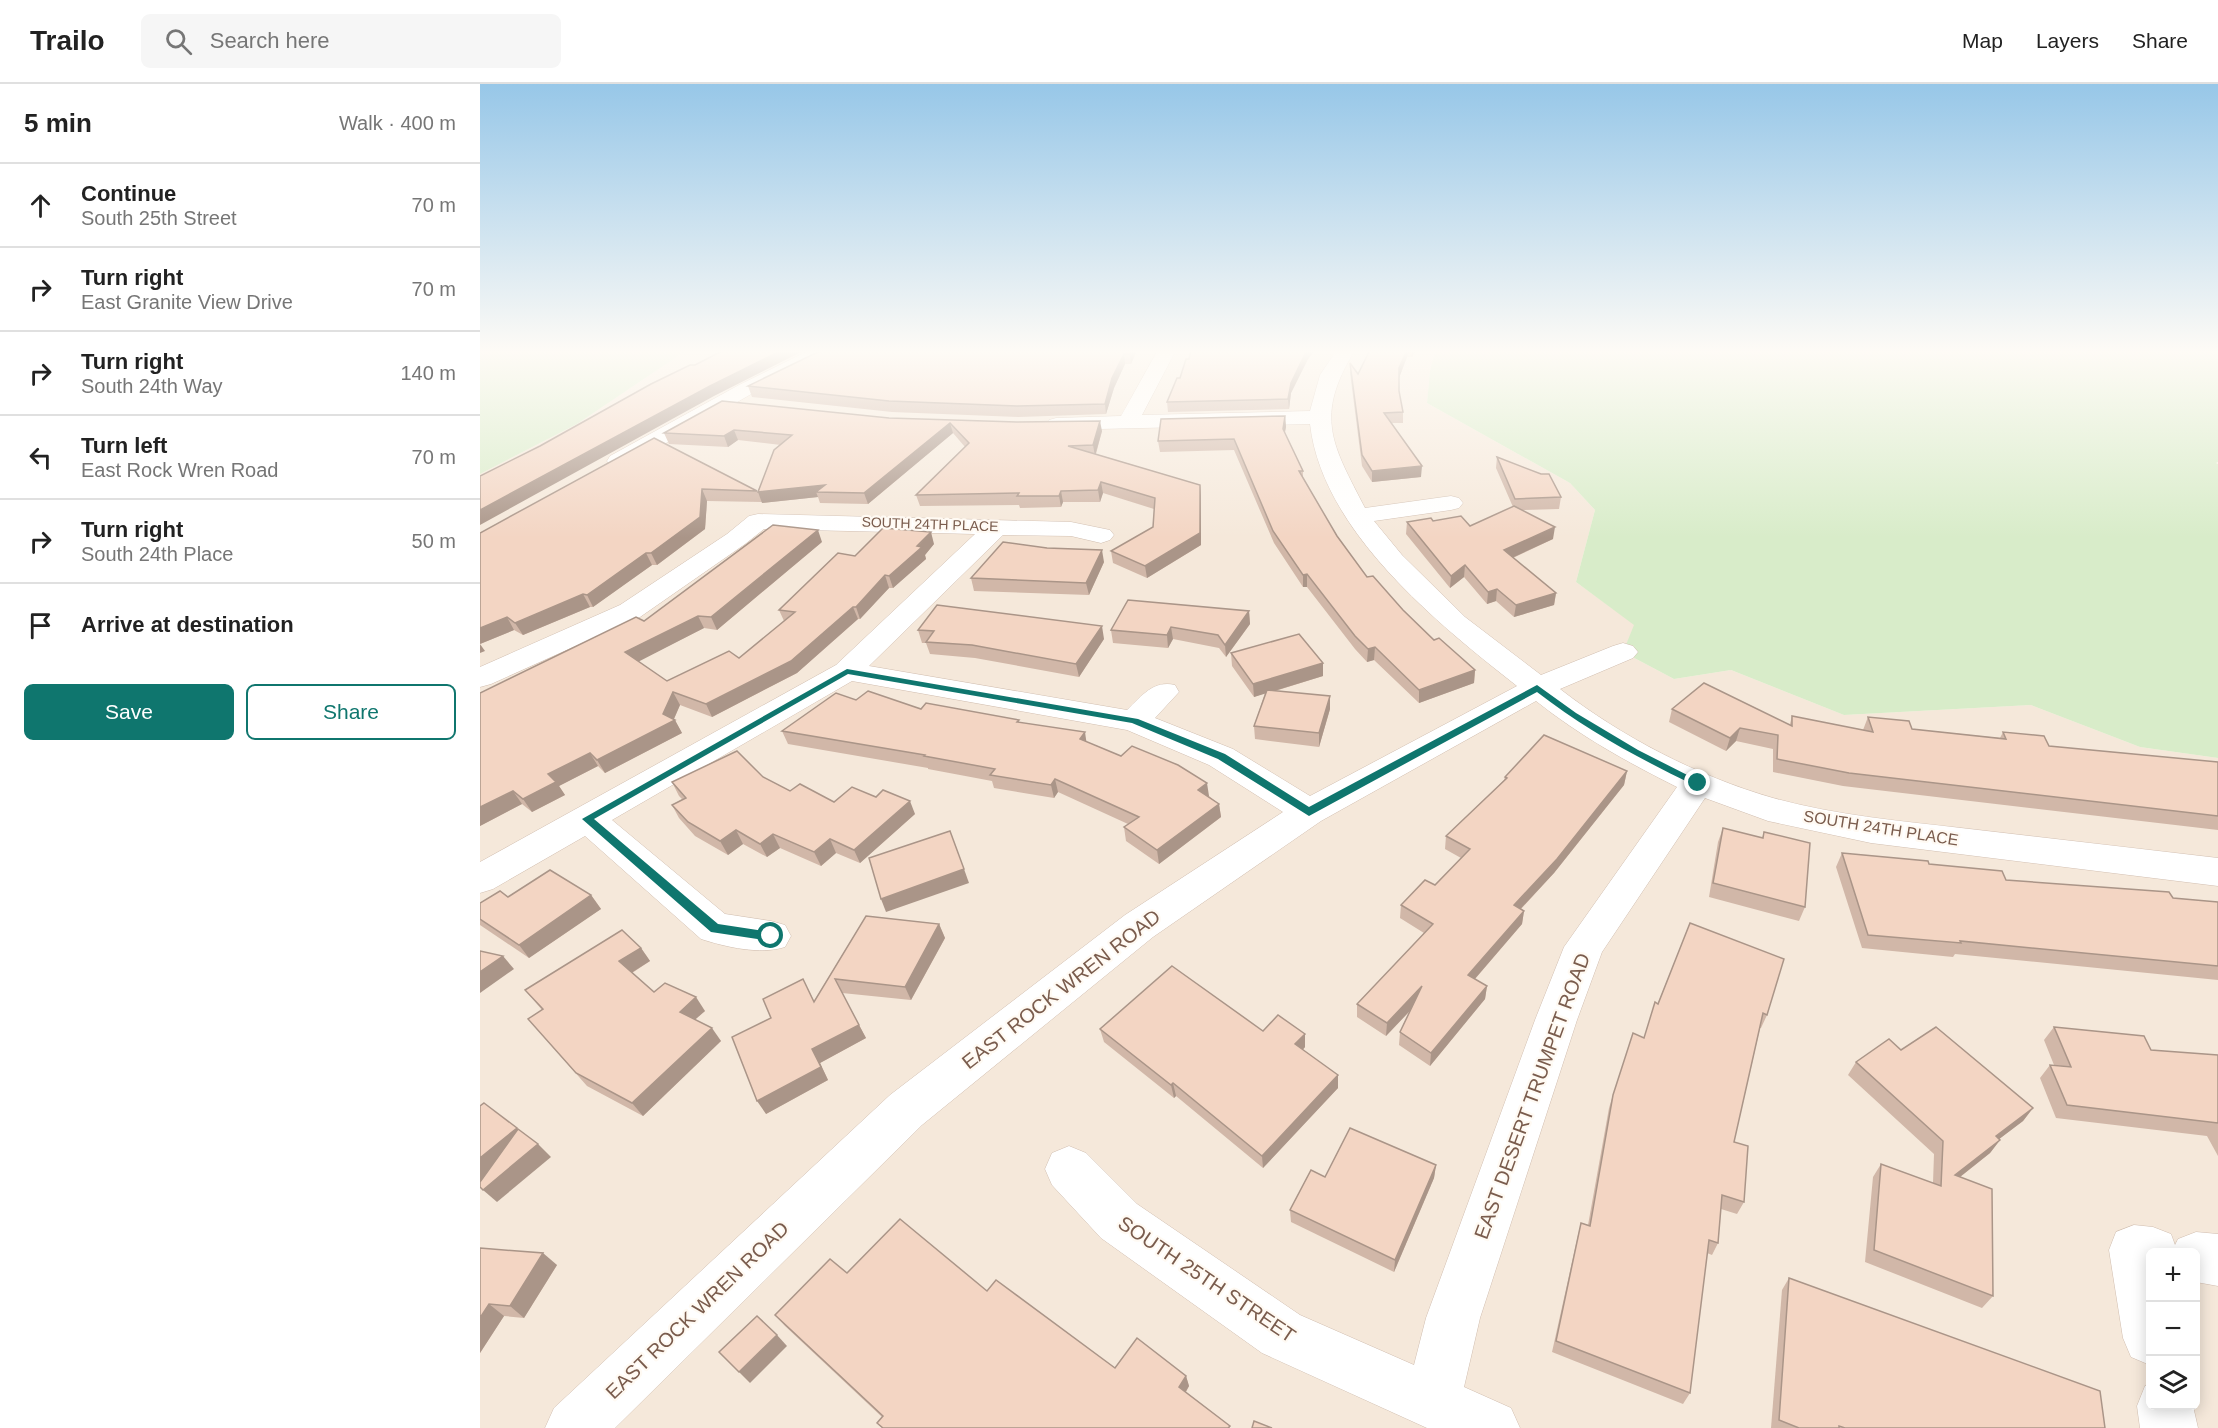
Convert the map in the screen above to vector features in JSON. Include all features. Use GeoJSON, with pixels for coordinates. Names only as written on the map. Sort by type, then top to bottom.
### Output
{"type":"FeatureCollection","features":[{"type":"Feature","properties":{"kind":"street"},"geometry":{"type":"LineString","coordinates":[[596,473],[703,413]]}},
{"type":"Feature","properties":{"kind":"street"},"geometry":{"type":"LineString","coordinates":[[1128,422],[1133,413]]}},
{"type":"Feature","properties":{"kind":"street"},"geometry":{"type":"LineString","coordinates":[[1031,424],[1320,417],[1321,413]]}},
{"type":"Feature","properties":{"kind":"street","name":"SOUTH 24TH PLACE"},"geometry":{"type":"LineString","coordinates":[[1320,417],[1327,455],[1357,516],[1393,561],[1455,623],[1573,715],[1635,753],[1698,783],[1768,809],[1871,830],[2218,872]]}},
{"type":"Feature","properties":{"kind":"street"},"geometry":{"type":"LineString","coordinates":[[1357,516],[1451,503]]}},
{"type":"Feature","properties":{"kind":"street","name":"SOUTH 24TH PLACE"},"geometry":{"type":"LineString","coordinates":[[480,678],[630,611],[736,539],[758,521],[998,526],[1071,529],[1101,535]]}},
{"type":"Feature","properties":{"kind":"street"},"geometry":{"type":"LineString","coordinates":[[480,879],[847,671],[998,526]]}},
{"type":"Feature","properties":{"kind":"street","name":"EAST ROCK WREN ROAD"},"geometry":{"type":"LineString","coordinates":[[574,1428],[906,1110],[1139,926],[1309,812],[1537,688],[1623,652]]}},
{"type":"Feature","properties":{"kind":"street"},"geometry":{"type":"LineString","coordinates":[[847,671],[1134,721],[1221,757],[1309,812]]}},
{"type":"Feature","properties":{"kind":"street"},"geometry":{"type":"LineString","coordinates":[[1134,721],[1164,692]]}},
{"type":"Feature","properties":{"kind":"street","name":"EAST DESERT TRUMPET ROAD"},"geometry":{"type":"LineString","coordinates":[[1432,1402],[1453,1318],[1556,1020],[1584,947],[1698,783]]}},
{"type":"Feature","properties":{"kind":"street"},"geometry":{"type":"LineString","coordinates":[[587,819],[715,928],[771,936]]}},
{"type":"Feature","properties":{"kind":"street","name":"SOUTH 25TH STREET"},"geometry":{"type":"LineString","coordinates":[[1070,1170],[1119,1221],[1281,1334],[1491,1428]]}},
{"type":"Feature","properties":{"kind":"street"},"geometry":{"type":"LineString","coordinates":[[2144,1251],[2148,1302]]}},
{"type":"Feature","properties":{"kind":"street"},"geometry":{"type":"LineString","coordinates":[[2200,1258],[2218,1260]]}},
{"type":"Feature","properties":{"kind":"street"},"geometry":{"type":"LineString","coordinates":[[2166,1410],[2169,1428]]}},
{"type":"Feature","properties":{"kind":"shaded area"},"geometry":{"type":"Polygon","coordinates":[[[594,413],[1444,413],[1570,483],[1595,510],[1576,582],[1635,625],[1623,652],[1674,679],[1731,670],[1844,715],[2031,705],[2140,747],[2218,758],[2218,1428],[480,1428],[480,474],[577,424],[594,413]]]}},
{"type":"Feature","properties":{"kind":"green space"},"geometry":{"type":"Polygon","coordinates":[[[480,413],[594,413],[577,424],[480,474],[480,413]]]}},
{"type":"Feature","properties":{"kind":"green space"},"geometry":{"type":"Polygon","coordinates":[[[1444,413],[2218,413],[2218,462],[2216,463],[2218,464],[2218,758],[2140,747],[2031,705],[1844,715],[1731,670],[1674,679],[1623,652],[1634,625],[1576,582],[1595,510],[1570,483],[1444,413]]]}},
{"type":"Feature","properties":{"kind":"building"},"geometry":{"type":"Polygon","coordinates":[[[600,413],[660,413],[480,510],[480,476],[600,413]]]}},
{"type":"Feature","properties":{"kind":"building"},"geometry":{"type":"Polygon","coordinates":[[[701,413],[837,413],[889,418],[1017,422],[1100,421],[1093,445],[1068,446],[1200,485],[1200,533],[1145,566],[1111,551],[1153,527],[1155,498],[1101,482],[1098,490],[1061,491],[1059,496],[1017,496],[1019,493],[916,495],[969,443],[950,423],[864,493],[816,492],[825,485],[758,492],[774,450],[792,435],[734,430],[724,436],[664,433],[701,413]]]}},
{"type":"Feature","properties":{"kind":"building"},"geometry":{"type":"Polygon","coordinates":[[[1356,413],[1389,413],[1384,413],[1422,466],[1372,471],[1362,455],[1356,413]]]}},
{"type":"Feature","properties":{"kind":"building"},"geometry":{"type":"Polygon","coordinates":[[[1285,416],[1283,429],[1303,471],[1299,471],[1337,536],[1367,577],[1373,576],[1434,640],[1439,638],[1475,670],[1419,690],[1375,647],[1368,649],[1355,636],[1307,574],[1303,575],[1273,531],[1234,439],[1158,441],[1161,419],[1285,416]]]}},
{"type":"Feature","properties":{"kind":"building"},"geometry":{"type":"Polygon","coordinates":[[[654,438],[757,491],[702,489],[700,517],[587,595],[583,594],[515,623],[507,617],[480,628],[480,533],[654,438]]]}},
{"type":"Feature","properties":{"kind":"building"},"geometry":{"type":"Polygon","coordinates":[[[1497,457],[1541,474],[1549,474],[1561,497],[1515,499],[1497,457]]]}},
{"type":"Feature","properties":{"kind":"building"},"geometry":{"type":"Polygon","coordinates":[[[1514,506],[1555,527],[1504,550],[1556,593],[1516,605],[1497,589],[1488,592],[1465,565],[1451,576],[1407,522],[1431,518],[1433,521],[1461,516],[1470,526],[1514,506]]]}},
{"type":"Feature","properties":{"kind":"building"},"geometry":{"type":"Polygon","coordinates":[[[773,525],[818,530],[711,617],[698,616],[625,652],[667,681],[729,651],[739,658],[795,612],[779,610],[838,553],[855,556],[883,528],[931,532],[917,546],[922,547],[889,576],[885,575],[856,607],[853,607],[791,661],[706,704],[673,692],[663,714],[675,720],[597,760],[590,753],[548,774],[556,782],[523,799],[513,791],[480,807],[480,693],[636,617],[644,621],[773,525]]]}},
{"type":"Feature","properties":{"kind":"building"},"geometry":{"type":"Polygon","coordinates":[[[1003,542],[1047,548],[1102,550],[1086,583],[971,578],[1003,542]]]}},
{"type":"Feature","properties":{"kind":"building"},"geometry":{"type":"Polygon","coordinates":[[[1128,600],[1249,611],[1225,645],[1218,635],[1171,627],[1167,635],[1111,630],[1128,600]]]}},
{"type":"Feature","properties":{"kind":"building"},"geometry":{"type":"Polygon","coordinates":[[[937,605],[1102,626],[1076,664],[972,645],[926,642],[934,631],[918,630],[937,605]]]}},
{"type":"Feature","properties":{"kind":"building"},"geometry":{"type":"Polygon","coordinates":[[[1299,634],[1323,663],[1253,684],[1231,653],[1299,634]]]}},
{"type":"Feature","properties":{"kind":"building"},"geometry":{"type":"Polygon","coordinates":[[[1704,683],[1792,726],[1792,716],[1873,732],[1868,717],[1909,721],[1912,729],[2006,739],[2003,732],[2044,736],[2049,746],[2218,762],[2218,816],[1849,773],[1777,759],[1778,735],[1740,728],[1730,738],[1672,709],[1704,683]]]}},
{"type":"Feature","properties":{"kind":"building"},"geometry":{"type":"Polygon","coordinates":[[[1267,690],[1330,696],[1319,733],[1254,726],[1267,690]]]}},
{"type":"Feature","properties":{"kind":"building"},"geometry":{"type":"Polygon","coordinates":[[[868,691],[921,709],[926,703],[1019,720],[1017,722],[1085,732],[1080,739],[1121,756],[1132,746],[1178,765],[1207,783],[1198,790],[1219,804],[1157,850],[1124,827],[1139,817],[1055,779],[1051,785],[990,775],[995,769],[782,731],[836,693],[856,700],[868,691]]]}},
{"type":"Feature","properties":{"kind":"building"},"geometry":{"type":"Polygon","coordinates":[[[1544,735],[1627,771],[1557,859],[1514,905],[1524,911],[1468,975],[1487,986],[1431,1053],[1400,1032],[1422,986],[1387,1023],[1357,1004],[1433,924],[1401,905],[1425,880],[1435,885],[1470,849],[1446,836],[1507,778],[1505,777],[1544,735]]]}},
{"type":"Feature","properties":{"kind":"building"},"geometry":{"type":"Polygon","coordinates":[[[737,751],[763,777],[790,791],[800,784],[834,802],[852,787],[876,797],[883,790],[910,801],[854,850],[830,839],[814,852],[773,834],[760,844],[736,830],[720,841],[688,822],[672,805],[686,798],[672,782],[737,751]]]}},
{"type":"Feature","properties":{"kind":"building"},"geometry":{"type":"Polygon","coordinates":[[[1723,828],[1763,838],[1764,832],[1810,843],[1805,907],[1713,883],[1723,828]]]}},
{"type":"Feature","properties":{"kind":"building"},"geometry":{"type":"Polygon","coordinates":[[[950,831],[964,869],[881,899],[869,858],[950,831]]]}},
{"type":"Feature","properties":{"kind":"building"},"geometry":{"type":"Polygon","coordinates":[[[1842,853],[2002,871],[2006,880],[2169,892],[2173,898],[2218,902],[2218,966],[1960,941],[1961,943],[1868,935],[1842,853]]]}},
{"type":"Feature","properties":{"kind":"building"},"geometry":{"type":"Polygon","coordinates":[[[550,870],[591,895],[519,945],[480,919],[480,903],[500,891],[508,897],[550,870]]]}},
{"type":"Feature","properties":{"kind":"building"},"geometry":{"type":"Polygon","coordinates":[[[866,916],[939,924],[905,987],[835,979],[859,1025],[812,1049],[821,1067],[757,1101],[732,1037],[771,1018],[763,999],[803,979],[814,1002],[866,916]]]}},
{"type":"Feature","properties":{"kind":"building"},"geometry":{"type":"Polygon","coordinates":[[[1690,923],[1784,959],[1767,1015],[1763,1013],[1734,1142],[1748,1146],[1744,1202],[1722,1195],[1718,1243],[1709,1240],[1690,1393],[1556,1341],[1581,1223],[1590,1226],[1613,1095],[1633,1033],[1644,1038],[1655,1002],[1658,1004],[1690,923]]]}},
{"type":"Feature","properties":{"kind":"building"},"geometry":{"type":"Polygon","coordinates":[[[622,930],[641,948],[619,961],[654,992],[665,983],[696,997],[680,1012],[712,1028],[632,1103],[576,1073],[528,1019],[543,1009],[525,990],[622,930]]]}},
{"type":"Feature","properties":{"kind":"building"},"geometry":{"type":"Polygon","coordinates":[[[480,951],[503,956],[480,972],[480,951]]]}},
{"type":"Feature","properties":{"kind":"building"},"geometry":{"type":"Polygon","coordinates":[[[1172,966],[1263,1031],[1278,1015],[1305,1034],[1295,1044],[1338,1075],[1262,1156],[1173,1083],[1171,1085],[1100,1029],[1172,966]]]}},
{"type":"Feature","properties":{"kind":"building"},"geometry":{"type":"Polygon","coordinates":[[[1936,1027],[2033,1108],[1996,1136],[2000,1140],[1955,1175],[1992,1189],[1993,1296],[1874,1250],[1881,1164],[1941,1186],[1943,1141],[1856,1062],[1889,1039],[1901,1050],[1936,1027]]]}},
{"type":"Feature","properties":{"kind":"building"},"geometry":{"type":"Polygon","coordinates":[[[2054,1027],[2144,1036],[2151,1050],[2218,1055],[2218,1123],[2067,1105],[2050,1065],[2071,1067],[2054,1027]]]}},
{"type":"Feature","properties":{"kind":"building"},"geometry":{"type":"Polygon","coordinates":[[[484,1103],[517,1128],[480,1158],[480,1106],[484,1103]]]}},
{"type":"Feature","properties":{"kind":"building"},"geometry":{"type":"Polygon","coordinates":[[[1350,1128],[1436,1165],[1395,1260],[1290,1210],[1311,1170],[1325,1177],[1350,1128]]]}},
{"type":"Feature","properties":{"kind":"building"},"geometry":{"type":"Polygon","coordinates":[[[518,1129],[538,1144],[483,1190],[480,1182],[518,1129]]]}},
{"type":"Feature","properties":{"kind":"building"},"geometry":{"type":"Polygon","coordinates":[[[900,1219],[987,1291],[996,1280],[1115,1368],[1137,1338],[1186,1376],[1179,1387],[1230,1426],[1228,1428],[883,1428],[877,1423],[883,1416],[775,1315],[830,1259],[847,1273],[900,1219]]]}},
{"type":"Feature","properties":{"kind":"building"},"geometry":{"type":"Polygon","coordinates":[[[480,1248],[543,1253],[510,1306],[489,1304],[480,1318],[480,1248]]]}},
{"type":"Feature","properties":{"kind":"building"},"geometry":{"type":"Polygon","coordinates":[[[1789,1278],[2100,1391],[2105,1428],[1845,1428],[1839,1426],[1839,1428],[1799,1428],[1779,1420],[1789,1278]]]}},
{"type":"Feature","properties":{"kind":"building"},"geometry":{"type":"Polygon","coordinates":[[[757,1316],[777,1335],[739,1372],[719,1352],[757,1316]]]}},
{"type":"Feature","properties":{"kind":"building"},"geometry":{"type":"Polygon","coordinates":[[[1254,1421],[1272,1428],[1252,1428],[1254,1421]]]}},
{"type":"Feature","properties":{"kind":"route"},"geometry":{"type":"LineString","coordinates":[[771,936],[715,928],[587,819],[847,671],[1134,721],[1166,732],[1221,757],[1309,812],[1537,688],[1573,715],[1635,753],[1698,783]]}}]}
